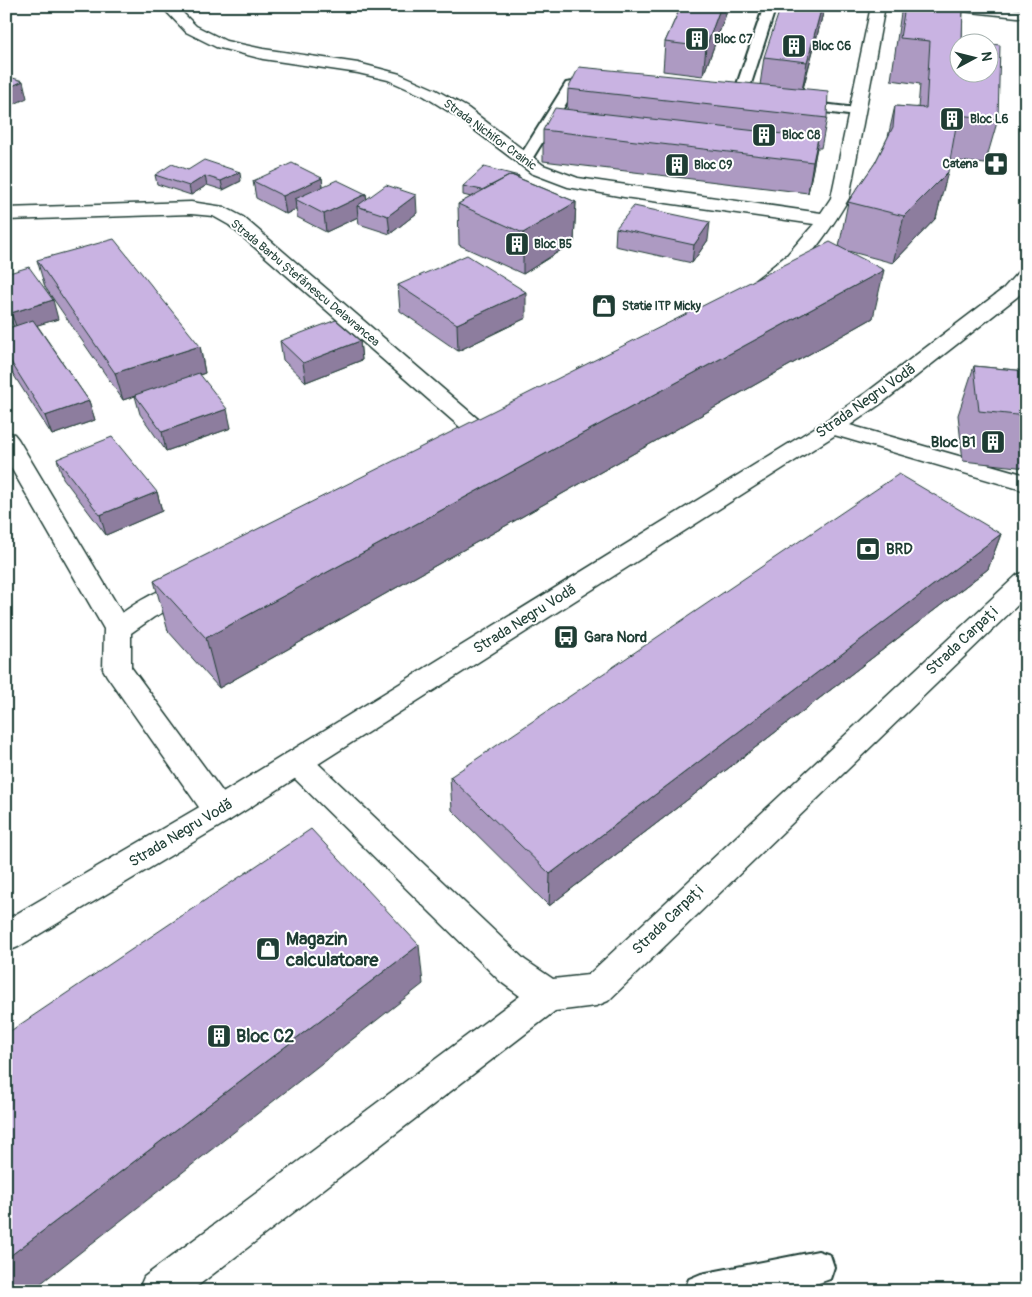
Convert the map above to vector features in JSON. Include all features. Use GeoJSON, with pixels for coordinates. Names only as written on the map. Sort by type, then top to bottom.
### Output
{"type":"FeatureCollection","features":[{"type":"Feature","properties":{"kind":"street","name":"Strada Nichifor Crainic"},"geometry":{"type":"LineString","coordinates":[[168,6],[191,30],[221,44],[263,54],[358,68],[394,77],[430,92],[462,112],[537,170],[574,182],[624,192],[828,220]]}},
{"type":"Feature","properties":{"kind":"street"},"geometry":{"type":"LineString","coordinates":[[738,298],[773,279],[828,220],[840,198],[850,156],[856,112],[878,6]]}},
{"type":"Feature","properties":{"kind":"street"},"geometry":{"type":"LineString","coordinates":[[953,6],[1026,14]]}},
{"type":"Feature","properties":{"kind":"street","name":"Strada Barbu Ștefănescu Delavrancea"},"geometry":{"type":"LineString","coordinates":[[6,214],[191,208],[217,211],[236,221],[484,436]]}},
{"type":"Feature","properties":{"kind":"street","name":"Strada Negru Vodă"},"geometry":{"type":"LineString","coordinates":[[6,937],[219,811],[832,427],[874,398],[1010,293],[1026,275]]}},
{"type":"Feature","properties":{"kind":"street"},"geometry":{"type":"LineString","coordinates":[[832,427],[1026,483]]}},
{"type":"Feature","properties":{"kind":"street"},"geometry":{"type":"LineString","coordinates":[[6,439],[118,629],[117,669],[219,811]]}},
{"type":"Feature","properties":{"kind":"street"},"geometry":{"type":"LineString","coordinates":[[118,629],[145,610],[209,580]]}},
{"type":"Feature","properties":{"kind":"street","name":"Strada Carpați"},"geometry":{"type":"LineString","coordinates":[[548,996],[596,990],[1026,581]]}},
{"type":"Feature","properties":{"kind":"street"},"geometry":{"type":"LineString","coordinates":[[158,1291],[548,996],[513,971],[297,762]]}},
{"type":"Feature","properties":{"kind":"lane"},"geometry":{"type":"LineString","coordinates":[[744,98],[741,93],[742,89],[770,6]]}},
{"type":"Feature","properties":{"kind":"lane"},"geometry":{"type":"LineString","coordinates":[[524,161],[571,86],[603,84]]}},
{"type":"Feature","properties":{"kind":"lane"},"geometry":{"type":"LineString","coordinates":[[725,96],[856,112]]}},
{"type":"Feature","properties":{"kind":"lane"},"geometry":{"type":"LineString","coordinates":[[701,1291],[818,1267]]}},
{"type":"Feature","properties":{"kind":"building"},"geometry":{"type":"Polygon","coordinates":[[[681,6],[721,6],[706,47],[665,42],[681,6]]]}},
{"type":"Feature","properties":{"kind":"building"},"geometry":{"type":"Polygon","coordinates":[[[781,6],[822,6],[807,62],[764,57],[781,6]]]}},
{"type":"Feature","properties":{"kind":"building"},"geometry":{"type":"Polygon","coordinates":[[[905,6],[963,6],[962,32],[950,32],[950,82],[999,82],[998,119],[958,115],[948,172],[904,216],[848,202],[875,163],[893,127],[895,106],[926,108],[930,41],[900,38],[905,6]]]}},
{"type":"Feature","properties":{"kind":"building"},"geometry":{"type":"Polygon","coordinates":[[[579,67],[828,91],[827,118],[568,89],[579,67]]]}},
{"type":"Feature","properties":{"kind":"building"},"geometry":{"type":"Polygon","coordinates":[[[6,76],[23,81],[6,89],[6,76]]]}},
{"type":"Feature","properties":{"kind":"building"},"geometry":{"type":"Polygon","coordinates":[[[555,108],[818,138],[813,162],[543,130],[555,108]]]}},
{"type":"Feature","properties":{"kind":"building"},"geometry":{"type":"Polygon","coordinates":[[[204,160],[240,172],[221,181],[205,176],[189,186],[155,175],[172,164],[188,170],[204,160]]]}},
{"type":"Feature","properties":{"kind":"building"},"geometry":{"type":"Polygon","coordinates":[[[292,163],[322,178],[283,196],[253,181],[292,163]]]}},
{"type":"Feature","properties":{"kind":"building"},"geometry":{"type":"Polygon","coordinates":[[[484,167],[519,176],[511,175],[482,190],[463,186],[484,167]]]}},
{"type":"Feature","properties":{"kind":"building"},"geometry":{"type":"Polygon","coordinates":[[[511,175],[576,202],[523,233],[458,204],[511,175]]]}},
{"type":"Feature","properties":{"kind":"building"},"geometry":{"type":"Polygon","coordinates":[[[337,180],[366,194],[324,214],[295,199],[337,180]]]}},
{"type":"Feature","properties":{"kind":"building"},"geometry":{"type":"Polygon","coordinates":[[[386,185],[416,195],[388,216],[357,206],[386,185]]]}},
{"type":"Feature","properties":{"kind":"building"},"geometry":{"type":"Polygon","coordinates":[[[634,206],[710,222],[694,245],[616,228],[634,206]]]}},
{"type":"Feature","properties":{"kind":"building"},"geometry":{"type":"Polygon","coordinates":[[[114,239],[200,346],[115,373],[37,260],[114,239]]]}},
{"type":"Feature","properties":{"kind":"building"},"geometry":{"type":"Polygon","coordinates":[[[830,242],[884,270],[206,638],[154,581],[830,242]]]}},
{"type":"Feature","properties":{"kind":"building"},"geometry":{"type":"Polygon","coordinates":[[[467,255],[526,292],[457,324],[398,285],[467,255]]]}},
{"type":"Feature","properties":{"kind":"building"},"geometry":{"type":"Polygon","coordinates":[[[29,267],[53,300],[11,313],[6,305],[6,274],[29,267]]]}},
{"type":"Feature","properties":{"kind":"building"},"geometry":{"type":"Polygon","coordinates":[[[33,320],[89,401],[45,416],[6,354],[6,329],[33,320]]]}},
{"type":"Feature","properties":{"kind":"building"},"geometry":{"type":"Polygon","coordinates":[[[336,320],[360,341],[303,363],[280,341],[336,320]]]}},
{"type":"Feature","properties":{"kind":"building"},"geometry":{"type":"Polygon","coordinates":[[[974,366],[1026,371],[1026,416],[979,411],[974,366]]]}},
{"type":"Feature","properties":{"kind":"building"},"geometry":{"type":"Polygon","coordinates":[[[199,373],[227,409],[162,432],[135,395],[199,373]]]}},
{"type":"Feature","properties":{"kind":"building"},"geometry":{"type":"Polygon","coordinates":[[[112,437],[157,492],[100,515],[57,459],[112,437]]]}},
{"type":"Feature","properties":{"kind":"building"},"geometry":{"type":"Polygon","coordinates":[[[899,474],[1001,534],[550,874],[450,777],[899,474]]]}},
{"type":"Feature","properties":{"kind":"building","name":"Bloc C2"},"geometry":{"type":"Polygon","coordinates":[[[311,829],[419,945],[6,1259],[6,1034],[311,829]]]}},
{"type":"Feature","properties":{"kind":"place","name":"Bloc C7"},"geometry":{"type":"Point","coordinates":[697,39]}},
{"type":"Feature","properties":{"kind":"place","name":"Bloc C6"},"geometry":{"type":"Point","coordinates":[794,46]}},
{"type":"Feature","properties":{"kind":"place","name":"Bloc L6"},"geometry":{"type":"Point","coordinates":[952,119]}},
{"type":"Feature","properties":{"kind":"place","name":"Bloc C8"},"geometry":{"type":"Point","coordinates":[764,135]}},
{"type":"Feature","properties":{"kind":"place","name":"Catena"},"geometry":{"type":"Point","coordinates":[996,164]}},
{"type":"Feature","properties":{"kind":"place","name":"Bloc C9"},"geometry":{"type":"Point","coordinates":[677,165]}},
{"type":"Feature","properties":{"kind":"place","name":"Bloc B5"},"geometry":{"type":"Point","coordinates":[517,244]}},
{"type":"Feature","properties":{"kind":"place","name":"Statie ITP Micky"},"geometry":{"type":"Point","coordinates":[604,306]}},
{"type":"Feature","properties":{"kind":"place","name":"Bloc B1"},"geometry":{"type":"Point","coordinates":[993,442]}},
{"type":"Feature","properties":{"kind":"place","name":"BRD"},"geometry":{"type":"Point","coordinates":[868,549]}},
{"type":"Feature","properties":{"kind":"place","name":"Gara Nord"},"geometry":{"type":"Point","coordinates":[566,637]}},
{"type":"Feature","properties":{"kind":"place","name":"Magazin calculatoare"},"geometry":{"type":"Point","coordinates":[268,949]}},
{"type":"Feature","properties":{"kind":"place","name":"Bloc C2"},"geometry":{"type":"Point","coordinates":[219,1036]}}]}
